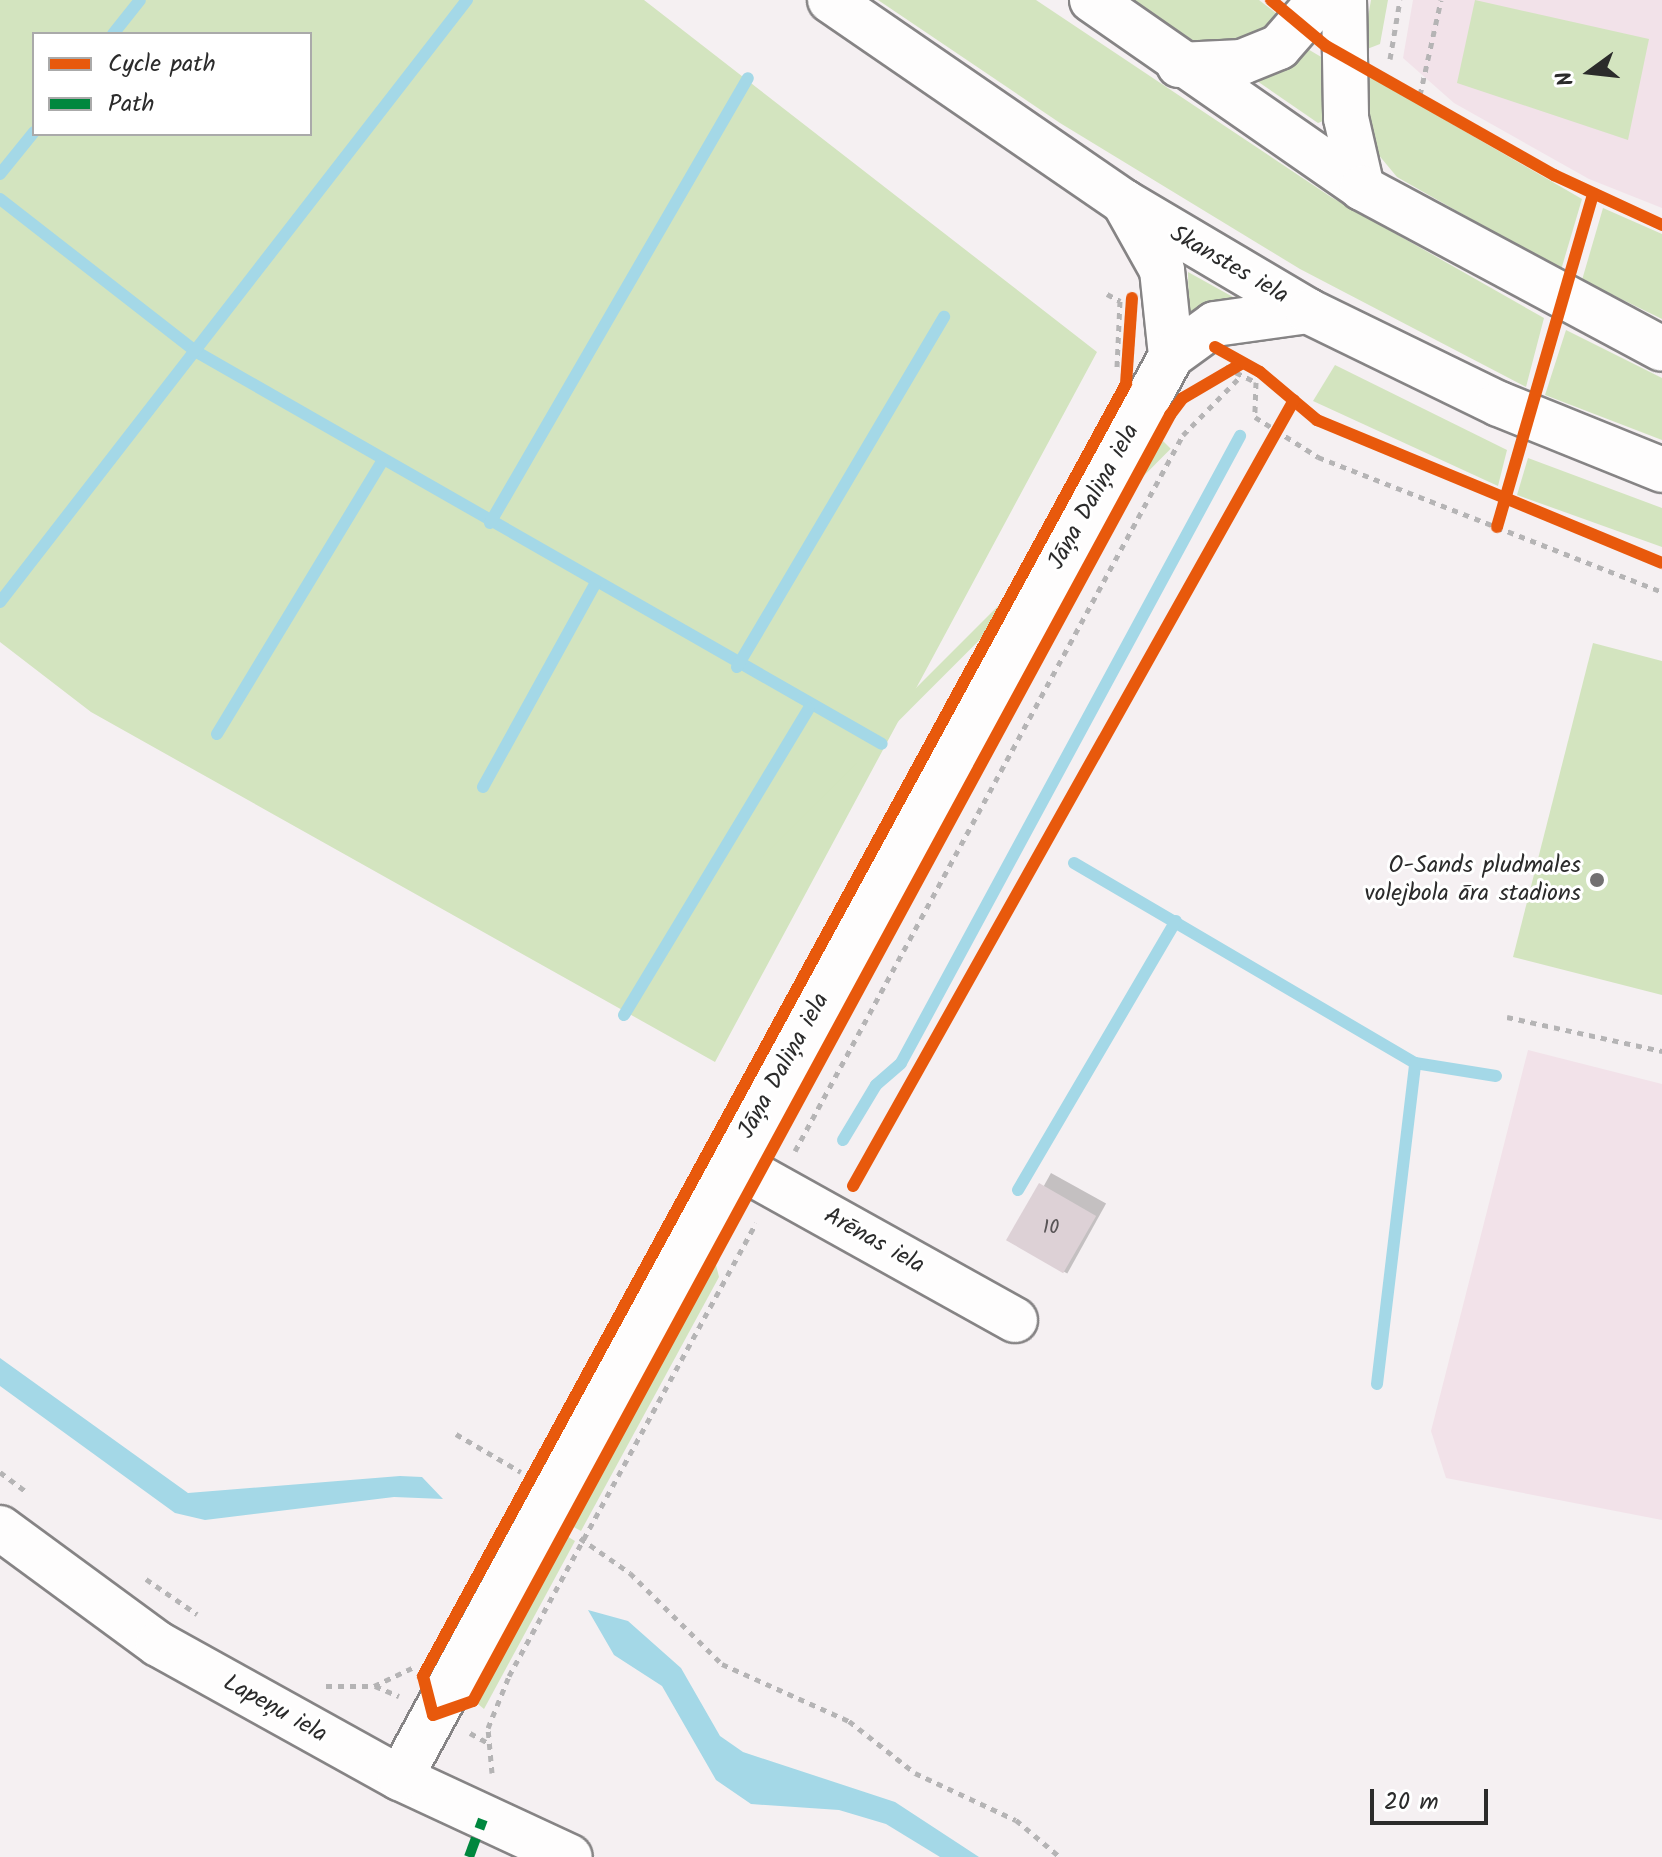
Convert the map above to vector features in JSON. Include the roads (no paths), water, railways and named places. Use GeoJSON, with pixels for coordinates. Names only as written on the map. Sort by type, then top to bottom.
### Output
{"type":"FeatureCollection","features":[{"type":"Feature","properties":{"kind":"street","name":"Skanstes iela"},"geometry":{"type":"LineString","coordinates":[[830,0],[1124,202],[1308,311],[1499,404],[1662,470]]}},
{"type":"Feature","properties":{"kind":"street"},"geometry":{"type":"LineString","coordinates":[[1092,0],[1179,65],[1362,188],[1662,349]]}},
{"type":"Feature","properties":{"kind":"street"},"geometry":{"type":"LineString","coordinates":[[1179,65],[1242,62],[1279,47],[1320,0]]}},
{"type":"Feature","properties":{"kind":"street"},"geometry":{"type":"LineString","coordinates":[[1344,0],[1346,118],[1362,188]]}},
{"type":"Feature","properties":{"kind":"street"},"geometry":{"type":"LineString","coordinates":[[1124,202],[1162,270],[1171,356]]}},
{"type":"Feature","properties":{"kind":"street","name":"Jāņa Daliņa iela"},"geometry":{"type":"LineString","coordinates":[[400,1778],[731,1162],[1171,356],[1215,324],[1308,311]]}},
{"type":"Feature","properties":{"kind":"street","name":"Arēnas iela"},"geometry":{"type":"LineString","coordinates":[[731,1162],[1015,1320]]}},
{"type":"Feature","properties":{"kind":"street","name":"Lapeņu iela"},"geometry":{"type":"LineString","coordinates":[[0,1528],[158,1644],[400,1778],[570,1857]]}},
{"type":"Feature","properties":{"kind":"water"},"geometry":{"type":"Polygon","coordinates":[[[0,1358],[188,1493],[400,1476],[422,1477],[443,1499],[394,1497],[205,1520],[175,1513],[0,1386],[0,1358]]]}},
{"type":"Feature","properties":{"kind":"water"},"geometry":{"type":"Polygon","coordinates":[[[588,1610],[628,1621],[681,1668],[720,1736],[743,1752],[895,1802],[979,1857],[940,1857],[886,1824],[839,1810],[751,1804],[716,1780],[662,1686],[614,1655],[588,1610]]]}},
{"type":"Feature","properties":{"kind":"waterway"},"geometry":{"type":"LineString","coordinates":[[115,32],[140,0]]}},
{"type":"Feature","properties":{"kind":"waterway"},"geometry":{"type":"LineString","coordinates":[[0,602],[467,0]]}},
{"type":"Feature","properties":{"kind":"waterway"},"geometry":{"type":"LineString","coordinates":[[490,523],[748,78]]}},
{"type":"Feature","properties":{"kind":"waterway"},"geometry":{"type":"LineString","coordinates":[[0,174],[32,134]]}},
{"type":"Feature","properties":{"kind":"waterway"},"geometry":{"type":"LineString","coordinates":[[0,199],[195,351],[882,744]]}},
{"type":"Feature","properties":{"kind":"waterway"},"geometry":{"type":"LineString","coordinates":[[737,667],[944,317]]}},
{"type":"Feature","properties":{"kind":"waterway"},"geometry":{"type":"LineString","coordinates":[[843,1140],[876,1085],[901,1063],[1240,436]]}},
{"type":"Feature","properties":{"kind":"waterway"},"geometry":{"type":"LineString","coordinates":[[217,734],[383,460]]}},
{"type":"Feature","properties":{"kind":"waterway"},"geometry":{"type":"LineString","coordinates":[[483,787],[595,584]]}},
{"type":"Feature","properties":{"kind":"waterway"},"geometry":{"type":"LineString","coordinates":[[624,1015],[809,708]]}},
{"type":"Feature","properties":{"kind":"waterway"},"geometry":{"type":"LineString","coordinates":[[1074,863],[1415,1063],[1496,1076]]}},
{"type":"Feature","properties":{"kind":"waterway"},"geometry":{"type":"LineString","coordinates":[[1018,1190],[1176,921]]}},
{"type":"Feature","properties":{"kind":"waterway"},"geometry":{"type":"LineString","coordinates":[[1377,1384],[1415,1063]]}},
{"type":"Feature","properties":{"kind":"place","name":"O-Sands pludmales volejbola āra stadions"},"geometry":{"type":"Point","coordinates":[1597,880]}}]}
